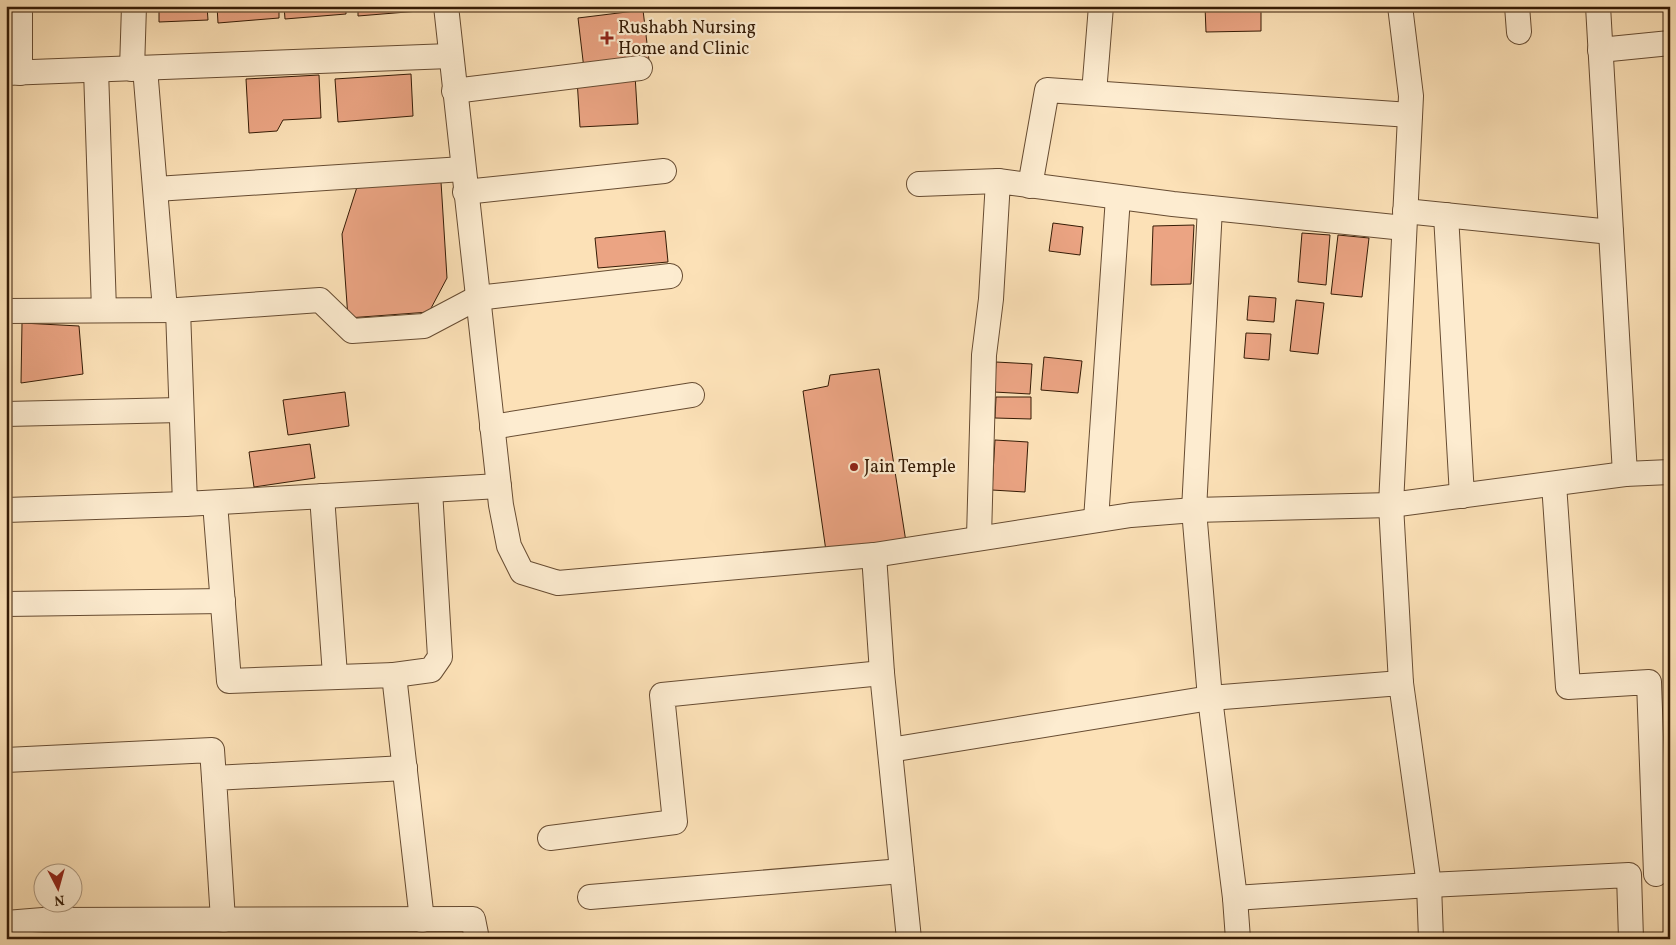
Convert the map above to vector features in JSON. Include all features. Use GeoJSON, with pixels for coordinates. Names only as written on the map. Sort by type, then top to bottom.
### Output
{"type":"FeatureCollection","features":[{"type":"Feature","properties":{"kind":"street"},"geometry":{"type":"LineString","coordinates":[[20,6],[13,73],[450,56]]}},
{"type":"Feature","properties":{"kind":"street"},"geometry":{"type":"LineString","coordinates":[[134,6],[139,68],[172,310],[180,410],[184,504]]}},
{"type":"Feature","properties":{"kind":"street"},"geometry":{"type":"LineString","coordinates":[[446,6],[498,486],[508,546],[522,572],[558,583],[874,555],[1096,520],[1194,510],[1391,505],[1625,474],[1670,472]]}},
{"type":"Feature","properties":{"kind":"street"},"geometry":{"type":"LineString","coordinates":[[1094,93],[1101,6]]}},
{"type":"Feature","properties":{"kind":"street"},"geometry":{"type":"LineString","coordinates":[[1400,6],[1410,96],[1410,114],[1391,505],[1402,683],[1429,884],[1431,939]]}},
{"type":"Feature","properties":{"kind":"street"},"geometry":{"type":"LineString","coordinates":[[1517,6],[1519,32]]}},
{"type":"Feature","properties":{"kind":"street"},"geometry":{"type":"LineString","coordinates":[[1598,6],[1625,474]]}},
{"type":"Feature","properties":{"kind":"street"},"geometry":{"type":"LineString","coordinates":[[1600,50],[1670,43]]}},
{"type":"Feature","properties":{"kind":"street"},"geometry":{"type":"LineString","coordinates":[[454,91],[640,68]]}},
{"type":"Feature","properties":{"kind":"street"},"geometry":{"type":"LineString","coordinates":[[96,70],[104,310]]}},
{"type":"Feature","properties":{"kind":"street"},"geometry":{"type":"LineString","coordinates":[[1030,186],[1047,90],[1410,114]]}},
{"type":"Feature","properties":{"kind":"street"},"geometry":{"type":"LineString","coordinates":[[156,189],[463,169]]}},
{"type":"Feature","properties":{"kind":"street"},"geometry":{"type":"LineString","coordinates":[[465,192],[664,171]]}},
{"type":"Feature","properties":{"kind":"street"},"geometry":{"type":"LineString","coordinates":[[919,184],[998,181],[1118,198],[1210,208],[1405,220],[1446,215],[1611,232]]}},
{"type":"Feature","properties":{"kind":"street"},"geometry":{"type":"LineString","coordinates":[[979,537],[984,354],[991,299],[998,181]]}},
{"type":"Feature","properties":{"kind":"street"},"geometry":{"type":"LineString","coordinates":[[1096,520],[1118,198]]}},
{"type":"Feature","properties":{"kind":"street"},"geometry":{"type":"LineString","coordinates":[[1210,208],[1194,510],[1210,698],[1235,898],[1238,939]]}},
{"type":"Feature","properties":{"kind":"street"},"geometry":{"type":"LineString","coordinates":[[1446,215],[1462,496]]}},
{"type":"Feature","properties":{"kind":"street"},"geometry":{"type":"LineString","coordinates":[[6,311],[172,310],[320,300],[352,331],[424,326],[477,298],[670,276]]}},
{"type":"Feature","properties":{"kind":"street"},"geometry":{"type":"LineString","coordinates":[[492,427],[692,395]]}},
{"type":"Feature","properties":{"kind":"street"},"geometry":{"type":"LineString","coordinates":[[6,414],[180,410]]}},
{"type":"Feature","properties":{"kind":"street"},"geometry":{"type":"LineString","coordinates":[[1235,898],[1429,884],[1663,874],[1648,682],[1568,687],[1554,484]]}},
{"type":"Feature","properties":{"kind":"street"},"geometry":{"type":"LineString","coordinates":[[6,510],[184,504],[498,486]]}},
{"type":"Feature","properties":{"kind":"street"},"geometry":{"type":"LineString","coordinates":[[215,502],[229,681],[394,674],[431,670],[440,657],[430,490]]}},
{"type":"Feature","properties":{"kind":"street"},"geometry":{"type":"LineString","coordinates":[[322,496],[335,676]]}},
{"type":"Feature","properties":{"kind":"street"},"geometry":{"type":"LineString","coordinates":[[874,555],[882,673],[909,939]]}},
{"type":"Feature","properties":{"kind":"street"},"geometry":{"type":"LineString","coordinates":[[6,604],[222,601]]}},
{"type":"Feature","properties":{"kind":"street"},"geometry":{"type":"LineString","coordinates":[[550,838],[675,822],[662,695],[882,673]]}},
{"type":"Feature","properties":{"kind":"street"},"geometry":{"type":"LineString","coordinates":[[394,674],[422,920]]}},
{"type":"Feature","properties":{"kind":"street"},"geometry":{"type":"LineString","coordinates":[[890,750],[1210,698],[1402,683]]}},
{"type":"Feature","properties":{"kind":"street"},"geometry":{"type":"LineString","coordinates":[[6,760],[212,750],[214,778],[212,926]]}},
{"type":"Feature","properties":{"kind":"street"},"geometry":{"type":"LineString","coordinates":[[214,778],[405,768]]}},
{"type":"Feature","properties":{"kind":"street"},"geometry":{"type":"LineString","coordinates":[[590,897],[902,871]]}},
{"type":"Feature","properties":{"kind":"street"},"geometry":{"type":"LineString","coordinates":[[1629,875],[1630,939]]}},
{"type":"Feature","properties":{"kind":"street"},"geometry":{"type":"LineString","coordinates":[[6,923],[44,929],[473,920],[476,939]]}},
{"type":"Feature","properties":{"kind":"building"},"geometry":{"type":"Polygon","coordinates":[[[159,6],[207,6],[208,20],[159,22],[159,6]]]}},
{"type":"Feature","properties":{"kind":"building"},"geometry":{"type":"Polygon","coordinates":[[[217,6],[279,6],[279,18],[218,23],[217,6]]]}},
{"type":"Feature","properties":{"kind":"building"},"geometry":{"type":"Polygon","coordinates":[[[284,6],[346,6],[346,14],[285,19],[284,6]]]}},
{"type":"Feature","properties":{"kind":"building"},"geometry":{"type":"Polygon","coordinates":[[[358,6],[419,6],[419,11],[358,16],[358,6]]]}},
{"type":"Feature","properties":{"kind":"building"},"geometry":{"type":"Polygon","coordinates":[[[1205,6],[1261,6],[1261,31],[1206,32],[1205,6]]]}},
{"type":"Feature","properties":{"kind":"building"},"geometry":{"type":"Polygon","coordinates":[[[643,10],[649,60],[584,69],[578,18],[643,10]]]}},
{"type":"Feature","properties":{"kind":"building"},"geometry":{"type":"Polygon","coordinates":[[[411,74],[413,116],[338,122],[335,79],[411,74]]]}},
{"type":"Feature","properties":{"kind":"building"},"geometry":{"type":"Polygon","coordinates":[[[319,75],[321,118],[283,120],[277,131],[249,133],[246,79],[319,75]]]}},
{"type":"Feature","properties":{"kind":"building"},"geometry":{"type":"Polygon","coordinates":[[[635,75],[638,124],[580,127],[577,79],[635,75]]]}},
{"type":"Feature","properties":{"kind":"building"},"geometry":{"type":"Polygon","coordinates":[[[441,182],[447,278],[429,312],[348,318],[342,234],[357,187],[441,182]]]}},
{"type":"Feature","properties":{"kind":"building"},"geometry":{"type":"Polygon","coordinates":[[[1053,223],[1083,227],[1080,255],[1049,251],[1053,223]]]}},
{"type":"Feature","properties":{"kind":"building"},"geometry":{"type":"Polygon","coordinates":[[[1194,225],[1191,284],[1151,285],[1153,226],[1194,225]]]}},
{"type":"Feature","properties":{"kind":"building"},"geometry":{"type":"Polygon","coordinates":[[[665,231],[668,262],[598,268],[595,238],[665,231]]]}},
{"type":"Feature","properties":{"kind":"building"},"geometry":{"type":"Polygon","coordinates":[[[1302,233],[1330,235],[1326,285],[1298,282],[1302,233]]]}},
{"type":"Feature","properties":{"kind":"building"},"geometry":{"type":"Polygon","coordinates":[[[1338,235],[1369,238],[1362,297],[1331,294],[1338,235]]]}},
{"type":"Feature","properties":{"kind":"building"},"geometry":{"type":"Polygon","coordinates":[[[1249,296],[1276,298],[1274,322],[1247,320],[1249,296]]]}},
{"type":"Feature","properties":{"kind":"building"},"geometry":{"type":"Polygon","coordinates":[[[1296,300],[1324,303],[1318,354],[1290,351],[1296,300]]]}},
{"type":"Feature","properties":{"kind":"building"},"geometry":{"type":"Polygon","coordinates":[[[22,323],[79,326],[83,374],[21,383],[22,323]]]}},
{"type":"Feature","properties":{"kind":"building"},"geometry":{"type":"Polygon","coordinates":[[[1246,333],[1271,334],[1269,360],[1244,358],[1246,333]]]}},
{"type":"Feature","properties":{"kind":"building"},"geometry":{"type":"Polygon","coordinates":[[[1044,357],[1082,361],[1078,393],[1041,390],[1044,357]]]}},
{"type":"Feature","properties":{"kind":"building"},"geometry":{"type":"Polygon","coordinates":[[[996,362],[1032,364],[1030,394],[994,392],[996,362]]]}},
{"type":"Feature","properties":{"kind":"building","name":"Jain Temple"},"geometry":{"type":"Polygon","coordinates":[[[879,369],[906,542],[826,551],[803,391],[828,386],[830,375],[879,369]]]}},
{"type":"Feature","properties":{"kind":"building"},"geometry":{"type":"Polygon","coordinates":[[[345,392],[349,426],[288,435],[283,400],[345,392]]]}},
{"type":"Feature","properties":{"kind":"building"},"geometry":{"type":"Polygon","coordinates":[[[996,397],[1031,397],[1031,419],[995,418],[996,397]]]}},
{"type":"Feature","properties":{"kind":"building"},"geometry":{"type":"Polygon","coordinates":[[[995,440],[1028,442],[1025,492],[992,490],[995,440]]]}},
{"type":"Feature","properties":{"kind":"building"},"geometry":{"type":"Polygon","coordinates":[[[310,444],[315,478],[254,487],[249,452],[310,444]]]}},
{"type":"Feature","properties":{"kind":"place","name":"Rushabh Nursing Home and Clinic"},"geometry":{"type":"Point","coordinates":[607,38]}},
{"type":"Feature","properties":{"kind":"place","name":"Jain Temple"},"geometry":{"type":"Point","coordinates":[854,467]}}]}
